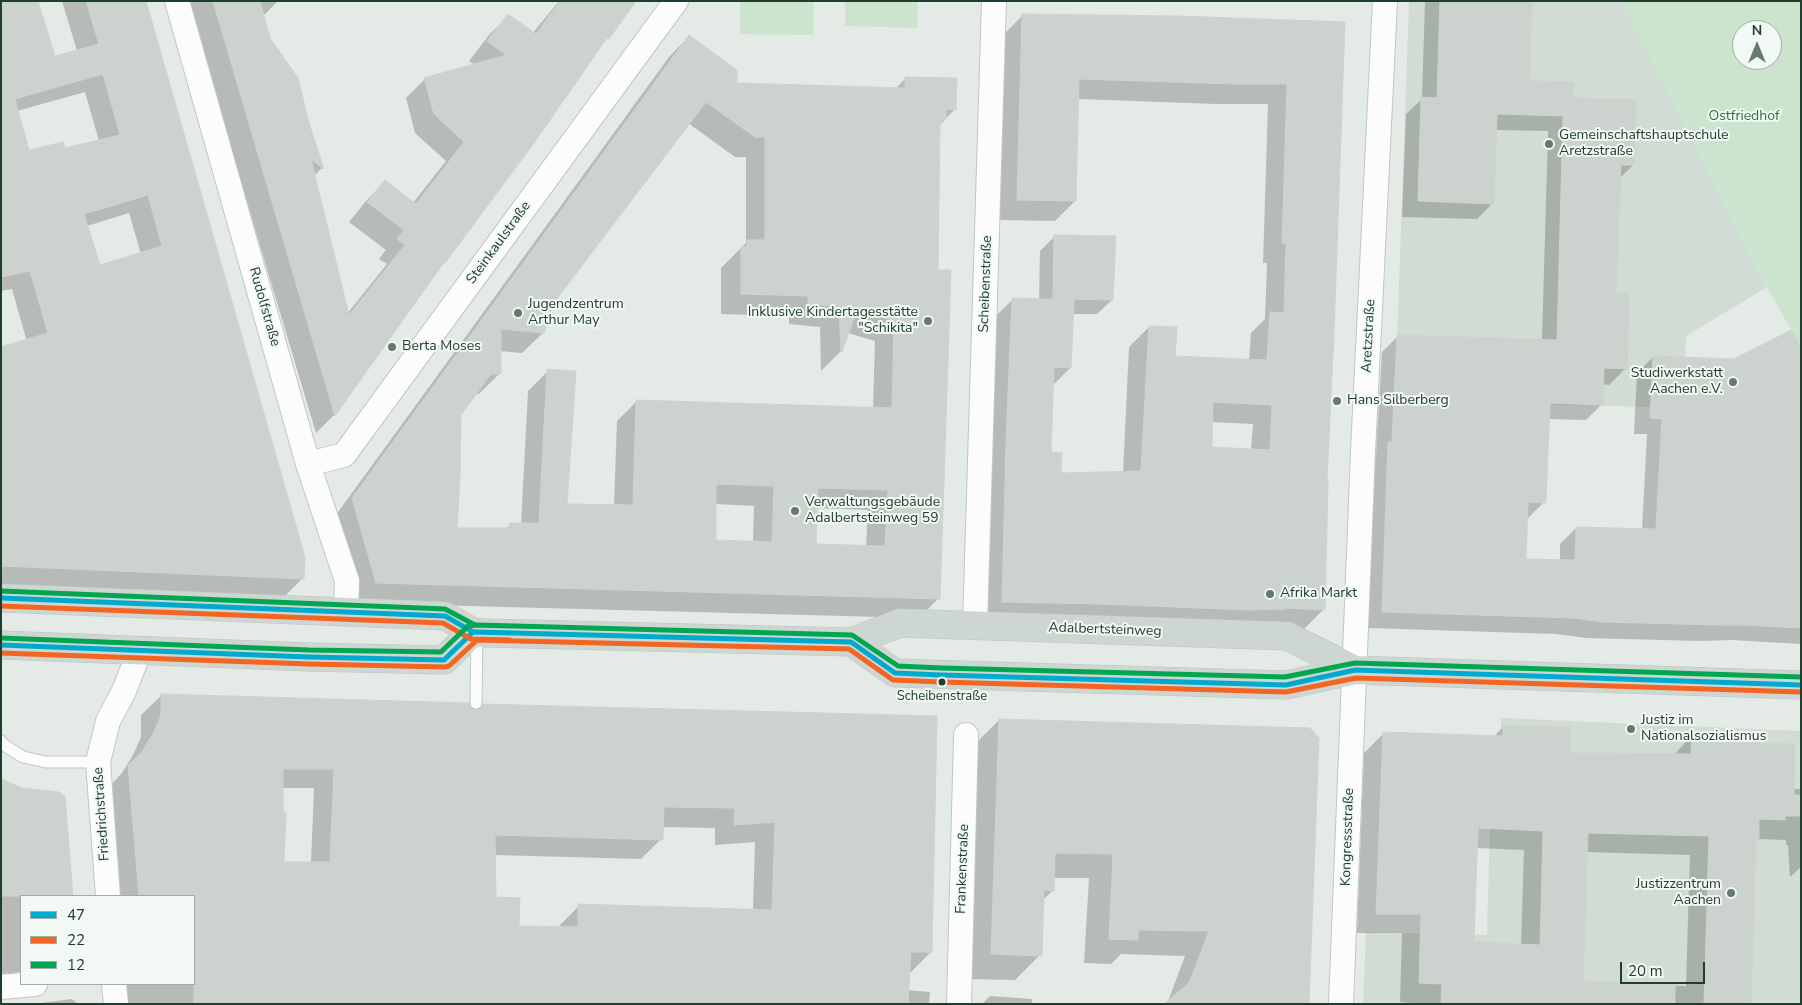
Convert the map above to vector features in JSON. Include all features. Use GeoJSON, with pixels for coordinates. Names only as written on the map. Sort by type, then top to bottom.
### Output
{"type":"FeatureCollection","features":[{"type":"Feature","properties":{"kind":"main road","name":"Adalbertsteinweg"},"geometry":{"type":"LineString","coordinates":[[1,598],[445,616],[475,632],[851,642],[900,623],[1287,636],[1355,670]]}},
{"type":"Feature","properties":{"kind":"main road"},"geometry":{"type":"LineString","coordinates":[[1,645],[309,657],[444,660],[475,632]]}},
{"type":"Feature","properties":{"kind":"main road","name":"Adalbertsteinweg"},"geometry":{"type":"LineString","coordinates":[[851,642],[895,673],[1286,685],[1355,670],[1801,685]]}},
{"type":"Feature","properties":{"kind":"street","name":"Rudolfstraße"},"geometry":{"type":"LineString","coordinates":[[177,1],[308,464],[347,580],[346,612]]}},
{"type":"Feature","properties":{"kind":"street","name":"Steinkaulstraße"},"geometry":{"type":"LineString","coordinates":[[308,464],[344,455],[676,1]]}},
{"type":"Feature","properties":{"kind":"street","name":"Scheibenstraße"},"geometry":{"type":"LineString","coordinates":[[976,626],[994,1]]}},
{"type":"Feature","properties":{"kind":"street","name":"Aretzstraße"},"geometry":{"type":"LineString","coordinates":[[1355,670],[1364,433],[1385,1]]}},
{"type":"Feature","properties":{"kind":"street","name":"Friedrichstraße"},"geometry":{"type":"LineString","coordinates":[[108,895],[98,762],[108,721],[124,691],[140,650]]}},
{"type":"Feature","properties":{"kind":"street","name":"Kongressstraße"},"geometry":{"type":"LineString","coordinates":[[1341,1004],[1355,670]]}},
{"type":"Feature","properties":{"kind":"street","name":"Frankenstraße"},"geometry":{"type":"LineString","coordinates":[[959,1004],[966,735]]}},
{"type":"Feature","properties":{"kind":"street"},"geometry":{"type":"LineString","coordinates":[[1,987],[24,985]]}},
{"type":"Feature","properties":{"kind":"street"},"geometry":{"type":"LineString","coordinates":[[114,985],[116,1004]]}},
{"type":"Feature","properties":{"kind":"lane"},"geometry":{"type":"LineString","coordinates":[[475,632],[476,703]]}},
{"type":"Feature","properties":{"kind":"lane"},"geometry":{"type":"LineString","coordinates":[[1,741],[24,757],[46,762],[98,762]]}},
{"type":"Feature","properties":{"kind":"shaded area","name":"Gemeinschaftshauptschule Aretzstraße"},"geometry":{"type":"Polygon","coordinates":[[[1409,1],[1622,1],[1767,287],[1686,336],[1683,408],[1395,400],[1409,1]]]}},
{"type":"Feature","properties":{"kind":"shaded area"},"geometry":{"type":"Polygon","coordinates":[[[1501,718],[1801,731],[1801,1004],[1363,1004],[1366,932],[1487,935],[1491,786],[1501,784],[1501,718]]]}},
{"type":"Feature","properties":{"kind":"green space"},"geometry":{"type":"Polygon","coordinates":[[[740,1],[814,1],[813,35],[740,34],[740,1]]]}},
{"type":"Feature","properties":{"kind":"green space"},"geometry":{"type":"Polygon","coordinates":[[[845,1],[918,1],[917,28],[845,26],[845,1]]]}},
{"type":"Feature","properties":{"kind":"green space","name":"Ostfriedhof"},"geometry":{"type":"Polygon","coordinates":[[[1622,1],[1801,1],[1801,348],[1767,287],[1622,1]]]}},
{"type":"Feature","properties":{"kind":"green space"},"geometry":{"type":"Polygon","coordinates":[[[1795,744],[1801,744],[1801,795],[1794,795],[1795,744]]]}},
{"type":"Feature","properties":{"kind":"building"},"geometry":{"type":"Polygon","coordinates":[[[1,1],[38,1],[55,56],[99,44],[86,1],[146,1],[305,557],[304,579],[1,566],[1,347],[48,333],[30,271],[1,277],[1,1]],[[103,74],[15,99],[29,150],[63,142],[65,148],[120,135],[103,74]],[[148,195],[84,214],[100,265],[162,246],[148,195]]]}},
{"type":"Feature","properties":{"kind":"building"},"geometry":{"type":"Polygon","coordinates":[[[213,1],[260,1],[270,38],[298,78],[309,123],[324,169],[311,159],[349,315],[405,245],[397,239],[404,230],[367,202],[385,180],[416,204],[464,142],[434,114],[424,78],[506,55],[487,41],[508,14],[536,34],[560,1],[636,1],[609,39],[607,38],[534,143],[444,262],[335,416],[213,1]]]}},
{"type":"Feature","properties":{"kind":"building"},"geometry":{"type":"Polygon","coordinates":[[[1440,1],[1532,1],[1529,81],[1574,82],[1573,98],[1636,100],[1634,165],[1621,165],[1616,293],[1629,294],[1627,369],[1604,368],[1603,405],[1550,403],[1546,503],[1528,502],[1526,559],[1575,560],[1576,527],[1656,529],[1662,419],[1650,418],[1653,356],[1734,359],[1791,330],[1801,348],[1801,628],[1603,622],[1573,618],[1382,612],[1388,442],[1392,442],[1397,335],[1557,340],[1563,116],[1497,114],[1494,204],[1418,201],[1421,97],[1437,98],[1440,1]]]}},
{"type":"Feature","properties":{"kind":"building"},"geometry":{"type":"Polygon","coordinates":[[[1022,14],[1178,16],[1345,22],[1327,479],[1325,610],[1286,608],[1248,610],[1002,602],[1012,298],[1074,300],[1071,368],[1054,367],[1051,452],[1062,453],[1061,473],[1141,471],[1149,326],[1177,327],[1175,356],[1267,360],[1270,312],[1284,313],[1286,244],[1282,243],[1287,84],[1079,79],[1076,201],[1017,200],[1022,14]],[[1213,402],[1212,447],[1270,450],[1272,405],[1213,402]]]}},
{"type":"Feature","properties":{"kind":"building"},"geometry":{"type":"Polygon","coordinates":[[[689,35],[737,70],[737,83],[905,88],[905,77],[957,78],[956,110],[946,109],[946,119],[942,119],[942,124],[940,124],[938,270],[951,270],[940,599],[376,583],[352,498],[689,35]],[[706,102],[553,304],[544,333],[501,329],[501,374],[491,374],[461,415],[457,528],[508,528],[510,523],[539,523],[547,369],[576,371],[567,504],[633,505],[636,400],[892,408],[894,321],[857,309],[842,352],[839,307],[808,304],[808,296],[741,294],[741,247],[747,247],[747,240],[765,240],[765,137],[755,137],[706,102]],[[716,484],[716,540],[772,542],[774,486],[716,484]],[[818,488],[816,544],[885,546],[888,490],[818,488]]]}},
{"type":"Feature","properties":{"kind":"building"},"geometry":{"type":"Polygon","coordinates":[[[1054,235],[1116,236],[1113,300],[1053,299],[1054,235]]]}},
{"type":"Feature","properties":{"kind":"building"},"geometry":{"type":"Polygon","coordinates":[[[161,694],[469,703],[470,707],[475,710],[480,709],[483,704],[937,716],[932,952],[911,952],[908,1004],[194,1004],[195,895],[139,895],[128,765],[141,753],[154,732],[161,715],[161,694]],[[283,769],[283,812],[286,812],[284,862],[330,862],[334,769],[283,769]],[[664,807],[663,840],[495,835],[496,897],[520,898],[519,926],[578,927],[578,904],[772,910],[775,822],[734,825],[735,808],[664,807]]]}},
{"type":"Feature","properties":{"kind":"building"},"geometry":{"type":"Polygon","coordinates":[[[999,719],[1310,728],[1319,738],[1309,1004],[1164,1004],[1189,983],[1209,931],[1138,930],[1138,940],[1109,939],[1113,854],[1055,853],[1054,891],[1044,890],[1042,956],[991,954],[999,719]]]}},
{"type":"Feature","properties":{"kind":"building","name":"Justizzentrum Aachen"},"geometry":{"type":"Polygon","coordinates":[[[1503,726],[1571,727],[1571,753],[1691,754],[1692,733],[1761,736],[1761,743],[1795,744],[1794,795],[1801,795],[1801,816],[1785,816],[1785,820],[1759,819],[1759,841],[1756,841],[1751,1004],[1704,1004],[1709,836],[1588,833],[1583,981],[1675,984],[1675,1004],[1441,1004],[1442,984],[1419,983],[1421,914],[1376,914],[1383,732],[1502,736],[1503,726]],[[1478,828],[1474,942],[1540,945],[1543,831],[1478,828]]]}},
{"type":"Feature","properties":{"kind":"building"},"geometry":{"type":"Polygon","coordinates":[[[1,779],[22,788],[59,792],[65,797],[73,895],[1,896],[1,779]]]}},
{"type":"Feature","properties":{"kind":"transit line","name":"12"},"geometry":{"type":"LineString","coordinates":[[1,591],[445,609],[475,625],[510,626]]}},
{"type":"Feature","properties":{"kind":"transit line","name":"47"},"geometry":{"type":"LineString","coordinates":[[1,598],[445,616],[473,632],[510,633]]}},
{"type":"Feature","properties":{"kind":"transit line","name":"22"},"geometry":{"type":"LineString","coordinates":[[1,606],[443,623],[471,639],[510,640]]}},
{"type":"Feature","properties":{"kind":"transit line","name":"12"},"geometry":{"type":"LineString","coordinates":[[1,638],[309,650],[441,652],[468,626],[477,625],[852,635],[898,666],[941,668],[1285,677],[1355,663],[1801,677]]}},
{"type":"Feature","properties":{"kind":"transit line","name":"47"},"geometry":{"type":"LineString","coordinates":[[1,645],[309,657],[444,660],[473,632],[477,632],[851,642],[895,673],[941,675],[1286,685],[1355,670],[1801,685]]}},
{"type":"Feature","properties":{"kind":"transit line","name":"22"},"geometry":{"type":"LineString","coordinates":[[1,653],[445,667],[449,666],[477,640],[849,649],[893,680],[941,682],[1286,692],[1356,678],[1801,692]]}},
{"type":"Feature","properties":{"kind":"place","name":"Gemeinschaftshauptschule Aretzstraße"},"geometry":{"type":"Point","coordinates":[1549,144]}},
{"type":"Feature","properties":{"kind":"place","name":"Jugendzentrum Arthur May"},"geometry":{"type":"Point","coordinates":[518,313]}},
{"type":"Feature","properties":{"kind":"place","name":"Inklusive Kindertagesstätte \"Schikita\""},"geometry":{"type":"Point","coordinates":[928,321]}},
{"type":"Feature","properties":{"kind":"place","name":"Berta Moses"},"geometry":{"type":"Point","coordinates":[392,347]}},
{"type":"Feature","properties":{"kind":"place","name":"Studiwerkstatt Aachen e.V."},"geometry":{"type":"Point","coordinates":[1733,382]}},
{"type":"Feature","properties":{"kind":"place","name":"Hans Silberberg"},"geometry":{"type":"Point","coordinates":[1337,401]}},
{"type":"Feature","properties":{"kind":"place","name":"Verwaltungsgebäude Adalbertsteinweg 59"},"geometry":{"type":"Point","coordinates":[795,511]}},
{"type":"Feature","properties":{"kind":"place","name":"Afrika Markt"},"geometry":{"type":"Point","coordinates":[1270,594]}},
{"type":"Feature","properties":{"kind":"place","name":"Scheibenstraße"},"geometry":{"type":"Point","coordinates":[942,682]}},
{"type":"Feature","properties":{"kind":"place","name":"Justiz im Nationalsozialismus"},"geometry":{"type":"Point","coordinates":[1631,729]}},
{"type":"Feature","properties":{"kind":"place","name":"Justizzentrum Aachen"},"geometry":{"type":"Point","coordinates":[1731,893]}}]}
